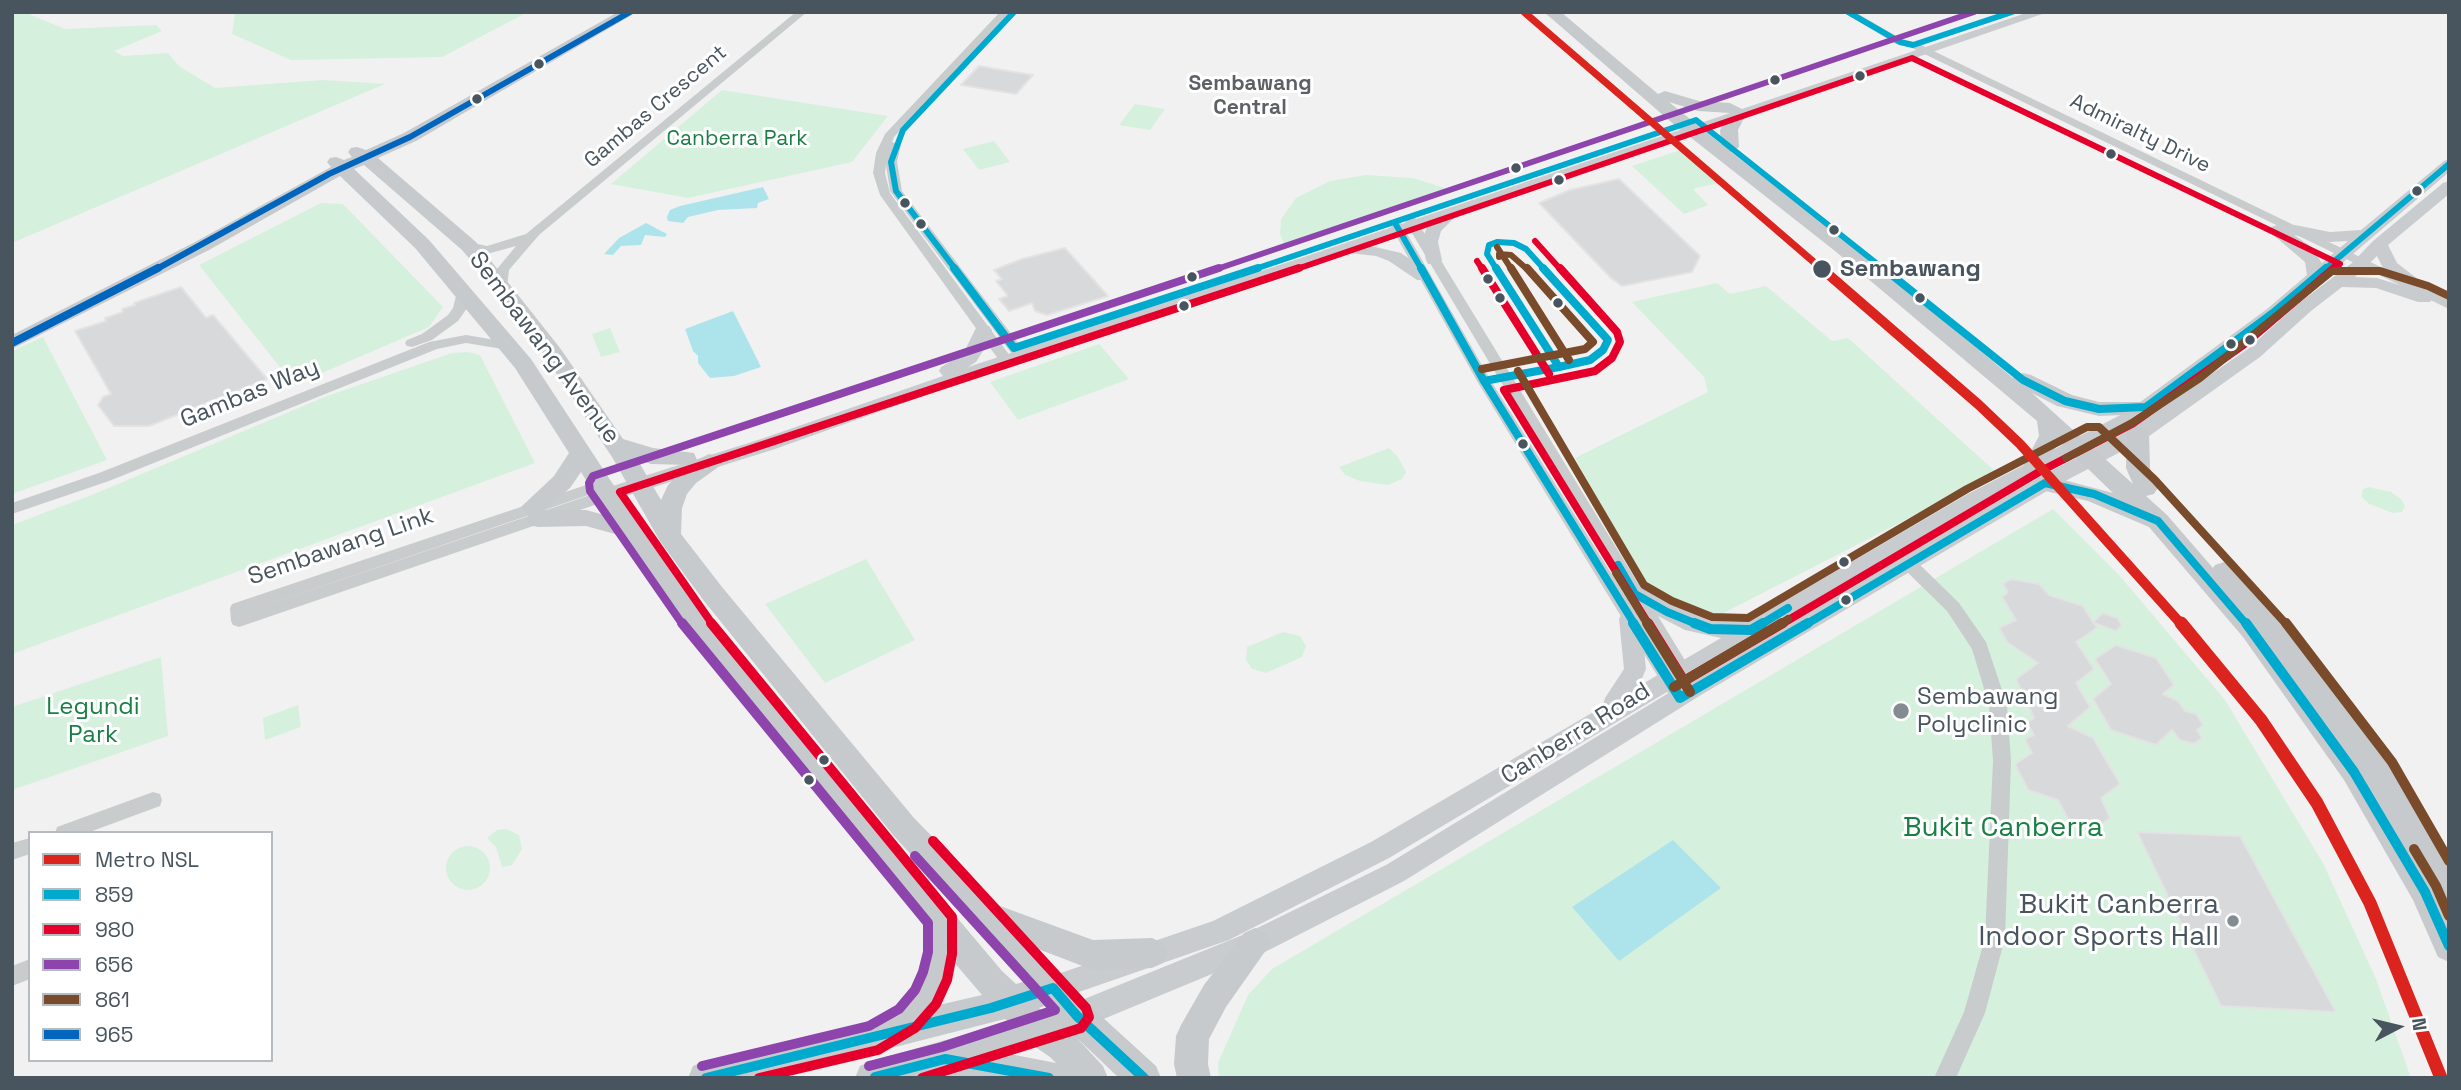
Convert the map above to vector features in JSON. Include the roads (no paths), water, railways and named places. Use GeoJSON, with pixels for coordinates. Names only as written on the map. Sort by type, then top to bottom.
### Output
{"type":"FeatureCollection","features":[{"type":"Feature","properties":{"kind":"main road"},"geometry":{"type":"LineString","coordinates":[[12,331],[194,242],[361,154],[608,12]]}},
{"type":"Feature","properties":{"kind":"main road"},"geometry":{"type":"LineString","coordinates":[[361,154],[410,137],[631,12]]}},
{"type":"Feature","properties":{"kind":"main road"},"geometry":{"type":"LineString","coordinates":[[1551,12],[1665,96],[1694,125],[1730,147],[1806,205],[2023,380],[2093,448],[2252,630],[2354,772],[2425,892],[2449,947]]}},
{"type":"Feature","properties":{"kind":"main road"},"geometry":{"type":"LineString","coordinates":[[1565,12],[1613,59],[2048,418],[2146,488],[2288,643],[2331,697],[2382,769],[2449,886]]}},
{"type":"Feature","properties":{"kind":"main road"},"geometry":{"type":"LineString","coordinates":[[604,490],[1404,224],[2013,12]]}},
{"type":"Feature","properties":{"kind":"main road"},"geometry":{"type":"LineString","coordinates":[[1912,48],[2042,12]]}},
{"type":"Feature","properties":{"kind":"main road"},"geometry":{"type":"LineString","coordinates":[[1665,96],[1698,106],[1734,111]]}},
{"type":"Feature","properties":{"kind":"main road"},"geometry":{"type":"LineString","coordinates":[[1730,147],[1729,130],[1734,111]]}},
{"type":"Feature","properties":{"kind":"main road"},"geometry":{"type":"LineString","coordinates":[[615,444],[651,456],[698,460],[948,371],[1340,250],[1404,224],[1451,213],[1694,125]]}},
{"type":"Feature","properties":{"kind":"main road"},"geometry":{"type":"LineString","coordinates":[[387,173],[390,157],[410,137]]}},
{"type":"Feature","properties":{"kind":"main road","name":"Sembawang Avenue"},"geometry":{"type":"LineString","coordinates":[[361,154],[387,173],[468,246],[502,285],[553,353],[615,444],[669,535],[713,594],[904,827],[988,915],[1077,1016],[1144,1078]]}},
{"type":"Feature","properties":{"kind":"main road","name":"Canberra Road"},"geometry":{"type":"LineString","coordinates":[[1681,684],[1751,630],[1973,500],[2039,475],[2093,448],[2137,434],[2254,353],[2337,282],[2361,265],[2372,240],[2449,164]]}},
{"type":"Feature","properties":{"kind":"main road"},"geometry":{"type":"LineString","coordinates":[[12,343],[291,197],[340,165]]}},
{"type":"Feature","properties":{"kind":"main road","name":"Sembawang Avenue"},"geometry":{"type":"LineString","coordinates":[[340,165],[422,244],[523,364],[630,530],[682,605],[741,681],[991,982],[1038,1028],[1062,1046],[1091,1078]]}},
{"type":"Feature","properties":{"kind":"main road","name":"Canberra Road"},"geometry":{"type":"LineString","coordinates":[[2093,448],[2273,313],[2339,255],[2372,240],[2449,187]]}},
{"type":"Feature","properties":{"kind":"main road"},"geometry":{"type":"LineString","coordinates":[[291,197],[326,191],[369,193]]}},
{"type":"Feature","properties":{"kind":"main road"},"geometry":{"type":"LineString","coordinates":[[1434,260],[1430,242],[1433,230],[1451,213]]}},
{"type":"Feature","properties":{"kind":"main road"},"geometry":{"type":"LineString","coordinates":[[2286,230],[2372,240],[2390,266],[2423,294]]}},
{"type":"Feature","properties":{"kind":"main road"},"geometry":{"type":"LineString","coordinates":[[2286,230],[2313,261],[2315,274]]}},
{"type":"Feature","properties":{"kind":"main road"},"geometry":{"type":"LineString","coordinates":[[1340,250],[1378,251],[1408,264],[1423,276]]}},
{"type":"Feature","properties":{"kind":"main road"},"geometry":{"type":"LineString","coordinates":[[2337,282],[2377,283],[2423,294]]}},
{"type":"Feature","properties":{"kind":"main road"},"geometry":{"type":"LineString","coordinates":[[948,371],[976,351],[983,330]]}},
{"type":"Feature","properties":{"kind":"main road"},"geometry":{"type":"LineString","coordinates":[[2023,380],[2065,401],[2099,409],[2146,407]]}},
{"type":"Feature","properties":{"kind":"main road"},"geometry":{"type":"LineString","coordinates":[[2048,418],[2050,436],[2039,475],[2112,500],[2158,521]]}},
{"type":"Feature","properties":{"kind":"main road"},"geometry":{"type":"LineString","coordinates":[[2137,434],[2138,468],[2146,488]]}},
{"type":"Feature","properties":{"kind":"main road"},"geometry":{"type":"LineString","coordinates":[[536,513],[562,482],[581,453]]}},
{"type":"Feature","properties":{"kind":"main road"},"geometry":{"type":"LineString","coordinates":[[669,535],[670,508],[676,491],[698,460]]}},
{"type":"Feature","properties":{"kind":"main road","name":"Canberra Road"},"geometry":{"type":"LineString","coordinates":[[1053,988],[1220,931],[1380,850],[1502,780],[1908,563],[2039,475]]}},
{"type":"Feature","properties":{"kind":"main road"},"geometry":{"type":"LineString","coordinates":[[536,513],[604,521],[630,530]]}},
{"type":"Feature","properties":{"kind":"main road"},"geometry":{"type":"LineString","coordinates":[[1636,594],[1693,624],[1710,629],[1751,630]]}},
{"type":"Feature","properties":{"kind":"main road"},"geometry":{"type":"LineString","coordinates":[[1604,725],[1635,669],[1630,619]]}},
{"type":"Feature","properties":{"kind":"main road","name":"Canberra Road"},"geometry":{"type":"LineString","coordinates":[[1077,1016],[1255,943],[1395,873],[1604,725]]}},
{"type":"Feature","properties":{"kind":"main road"},"geometry":{"type":"LineString","coordinates":[[988,915],[1093,955],[1152,953]]}},
{"type":"Feature","properties":{"kind":"main road"},"geometry":{"type":"LineString","coordinates":[[874,1038],[907,1019],[926,998],[940,953],[940,919]]}},
{"type":"Feature","properties":{"kind":"main road"},"geometry":{"type":"LineString","coordinates":[[1194,1078],[1191,1064],[1193,1036],[1215,996],[1255,943]]}},
{"type":"Feature","properties":{"kind":"main road"},"geometry":{"type":"LineString","coordinates":[[705,1078],[874,1038],[1013,1002],[1053,988]]}},
{"type":"Feature","properties":{"kind":"main road"},"geometry":{"type":"LineString","coordinates":[[872,1078],[945,1059],[1077,1016]]}},
{"type":"Feature","properties":{"kind":"main road"},"geometry":{"type":"LineString","coordinates":[[945,1059],[1050,1078]]}},
{"type":"Feature","properties":{"kind":"street","name":"Gambas Crescent"},"geometry":{"type":"LineString","coordinates":[[502,285],[503,269],[536,232],[802,12]]}},
{"type":"Feature","properties":{"kind":"street"},"geometry":{"type":"LineString","coordinates":[[1006,12],[889,136],[882,153],[879,173],[884,193],[983,330],[1010,354]]}},
{"type":"Feature","properties":{"kind":"street"},"geometry":{"type":"LineString","coordinates":[[1010,354],[895,191],[891,162],[903,130],[1014,12]]}},
{"type":"Feature","properties":{"kind":"street","name":"Admiralty Drive"},"geometry":{"type":"LineString","coordinates":[[1848,12],[1912,48],[2449,307]]}},
{"type":"Feature","properties":{"kind":"street"},"geometry":{"type":"LineString","coordinates":[[1404,224],[1434,260],[1636,594],[1681,684]]}},
{"type":"Feature","properties":{"kind":"street"},"geometry":{"type":"LineString","coordinates":[[1404,224],[1423,276],[1630,619],[1681,684]]}},
{"type":"Feature","properties":{"kind":"street","name":"Gambas Crescent"},"geometry":{"type":"LineString","coordinates":[[468,246],[487,250],[500,248],[536,232]]}},
{"type":"Feature","properties":{"kind":"street","name":"Gambas Way"},"geometry":{"type":"LineString","coordinates":[[12,499],[105,467],[427,337],[453,318],[460,308],[463,292]]}},
{"type":"Feature","properties":{"kind":"street","name":"Gambas Way"},"geometry":{"type":"LineString","coordinates":[[12,509],[104,477],[434,345],[466,339],[508,346]]}},
{"type":"Feature","properties":{"kind":"street","name":"Sembawang Link"},"geometry":{"type":"LineString","coordinates":[[536,513],[239,621],[238,608],[604,490]]}},
{"type":"Feature","properties":{"kind":"street"},"geometry":{"type":"LineString","coordinates":[[1908,563],[1953,607],[1980,647],[1998,705],[2002,761],[1995,938],[1974,1013],[1945,1078]]}},
{"type":"Feature","properties":{"kind":"street"},"geometry":{"type":"LineString","coordinates":[[69,831],[153,800]]}},
{"type":"Feature","properties":{"kind":"water"},"geometry":{"type":"Polygon","coordinates":[[[763,187],[769,199],[758,203],[757,208],[718,210],[688,217],[683,223],[668,221],[670,210],[680,206],[763,187]]]}},
{"type":"Feature","properties":{"kind":"water"},"geometry":{"type":"Polygon","coordinates":[[[646,223],[667,234],[665,237],[645,235],[641,245],[621,246],[613,255],[604,254],[619,238],[646,223]]]}},
{"type":"Feature","properties":{"kind":"water"},"geometry":{"type":"Polygon","coordinates":[[[733,311],[761,367],[734,376],[710,378],[698,363],[698,356],[693,351],[685,329],[733,311]]]}},
{"type":"Feature","properties":{"kind":"water"},"geometry":{"type":"Polygon","coordinates":[[[1673,840],[1721,888],[1619,961],[1572,907],[1673,840]]]}},
{"type":"Feature","properties":{"kind":"metro line","name":"NSL"},"geometry":{"type":"LineString","coordinates":[[1524,12],[1979,405],[2020,444],[2177,618],[2261,720],[2317,803],[2370,903],[2441,1078]]}},
{"type":"Feature","properties":{"kind":"place","name":"Sembawang"},"geometry":{"type":"Point","coordinates":[1822,269]}},
{"type":"Feature","properties":{"kind":"place","name":"Sembawang Polyclinic"},"geometry":{"type":"Point","coordinates":[1901,711]}},
{"type":"Feature","properties":{"kind":"place","name":"Bukit Canberra Indoor Sports Hall"},"geometry":{"type":"Point","coordinates":[2233,921]}},
{"type":"Feature","properties":{"kind":"district","name":"Sembawang Central"},"geometry":{"type":"Point","coordinates":[1250,96]}},
{"type":"Feature","properties":{"kind":"park label","name":"Canberra Park"},"geometry":{"type":"Point","coordinates":[737,139]}},
{"type":"Feature","properties":{"kind":"park label","name":"Legundi Park"},"geometry":{"type":"Point","coordinates":[93,721]}},
{"type":"Feature","properties":{"kind":"park label","name":"Bukit Canberra"},"geometry":{"type":"Point","coordinates":[2003,828]}}]}
